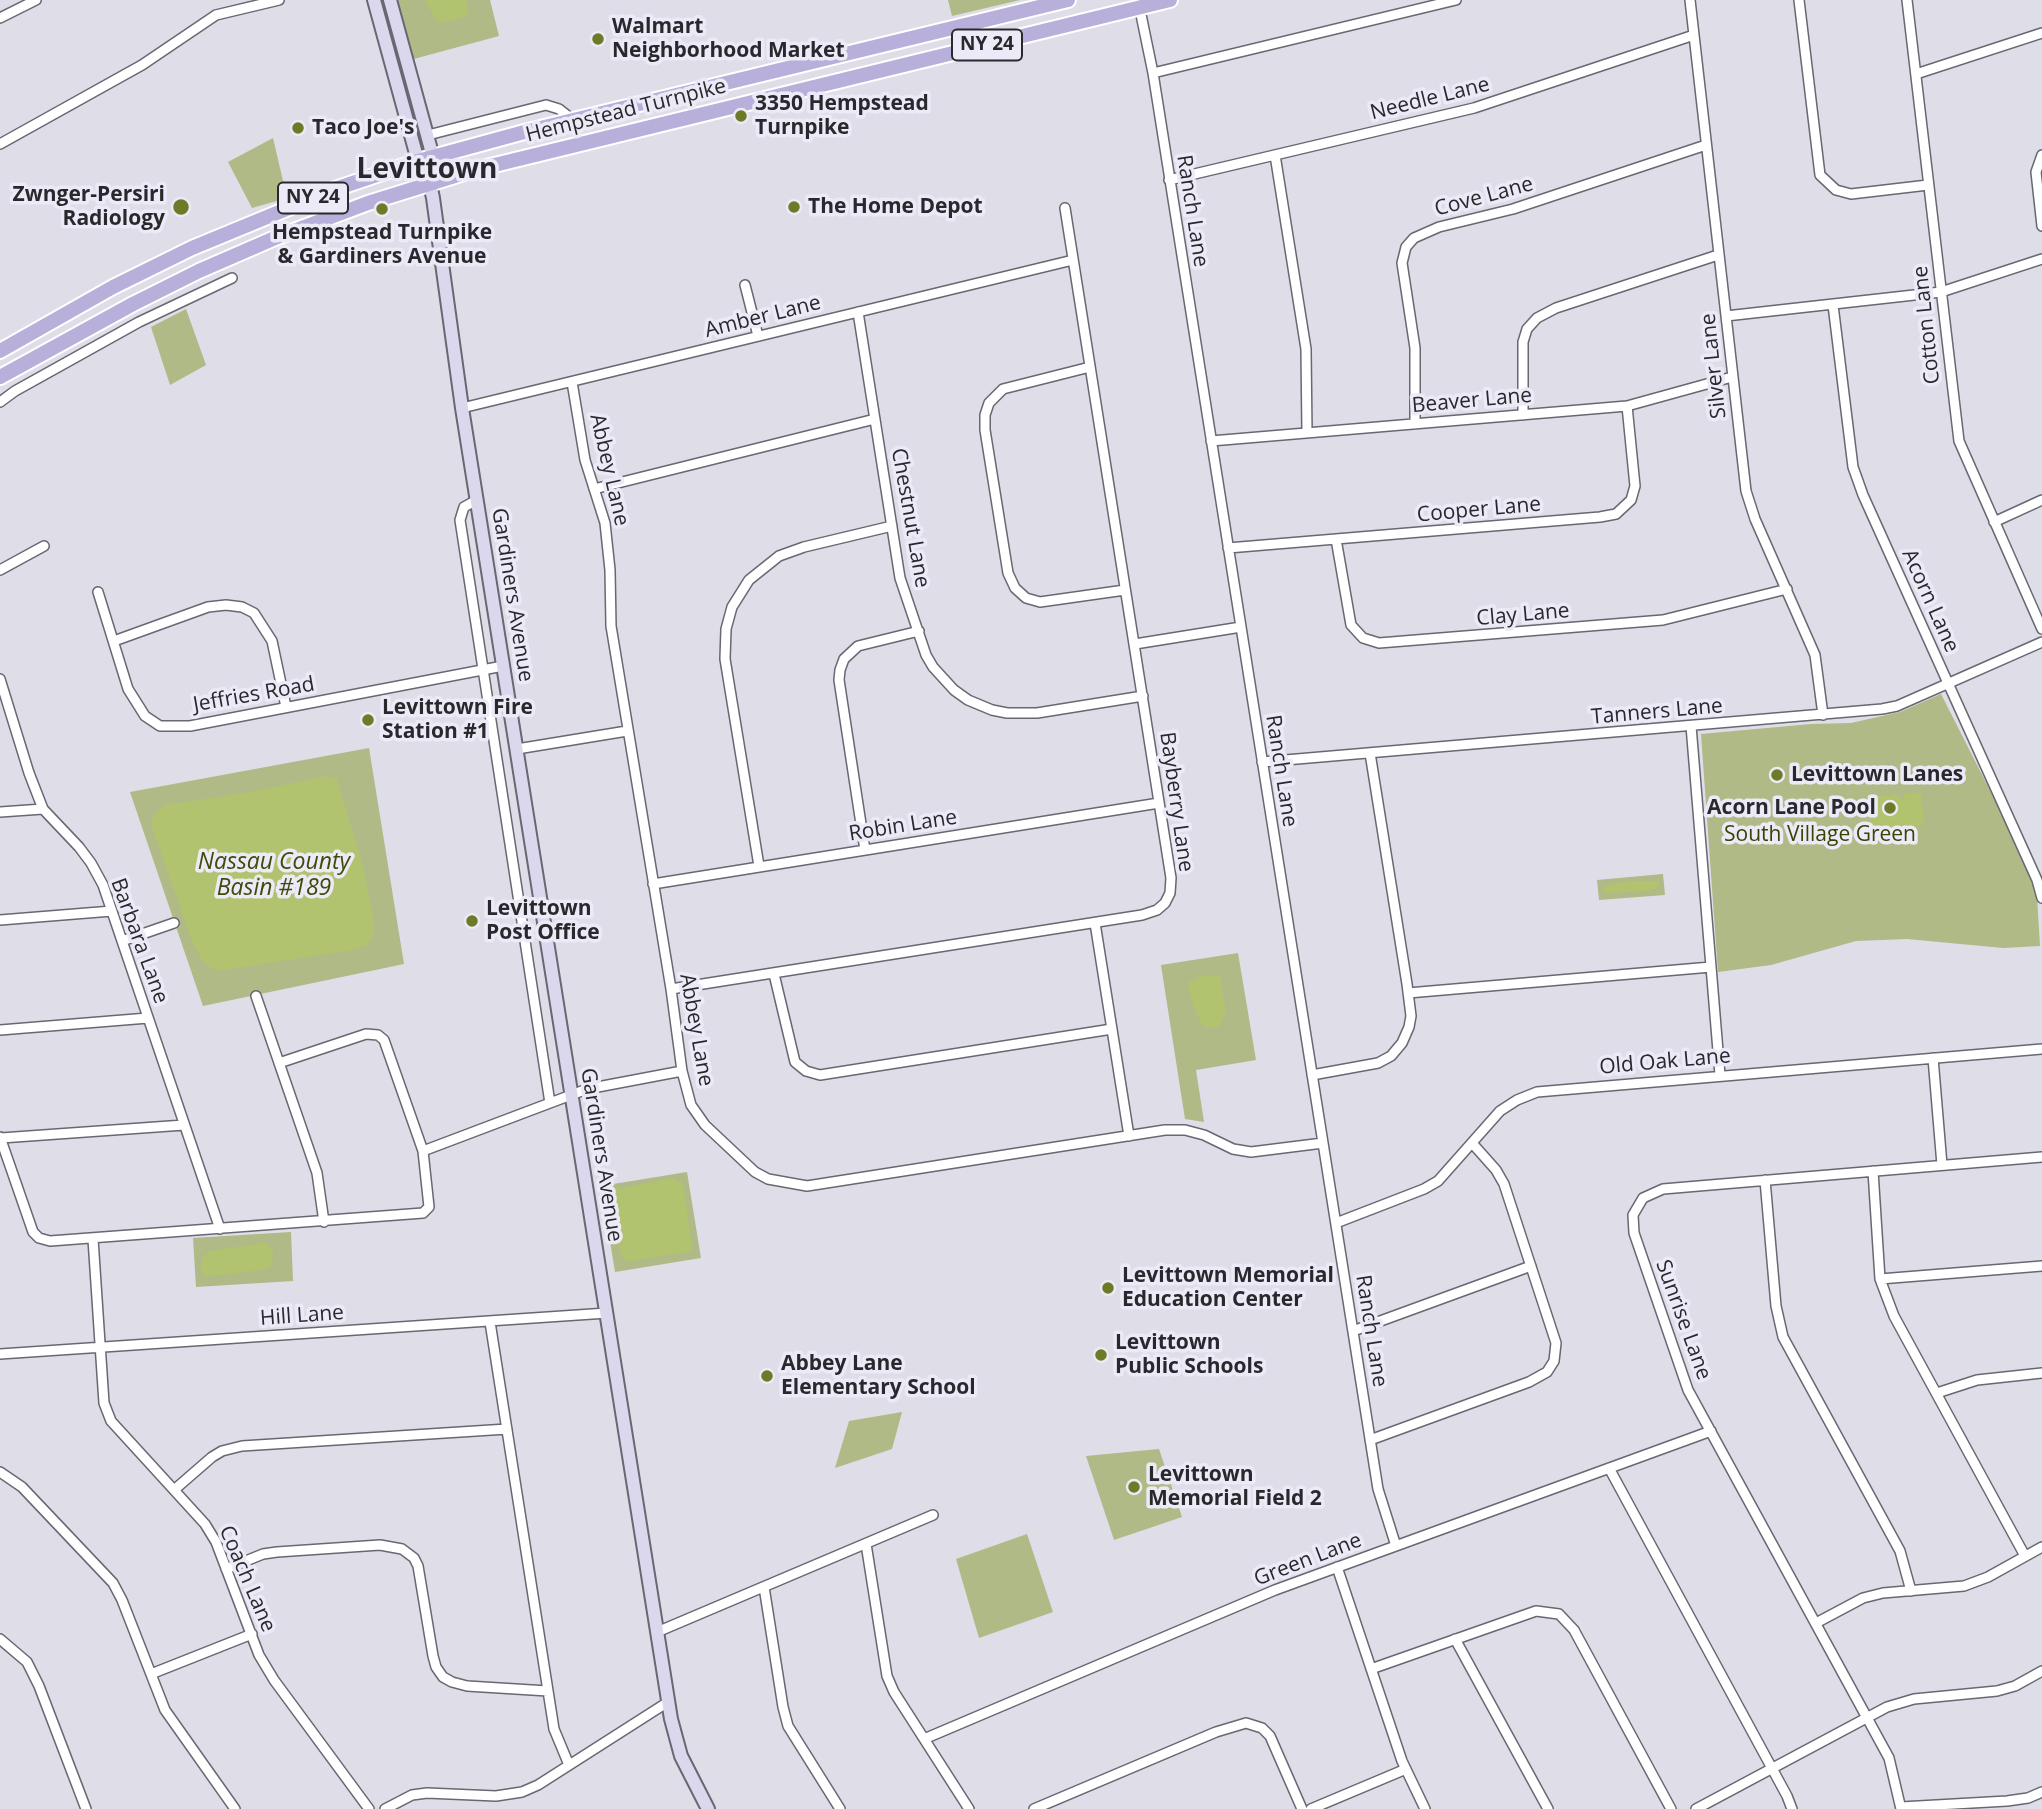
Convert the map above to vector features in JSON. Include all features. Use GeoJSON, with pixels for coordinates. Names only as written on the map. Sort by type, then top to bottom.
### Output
{"type":"FeatureCollection","features":[{"type":"Feature","properties":{"kind":"main road"},"geometry":{"type":"LineString","coordinates":[[374,0],[418,161],[430,184]]}},
{"type":"Feature","properties":{"kind":"main road"},"geometry":{"type":"LineString","coordinates":[[390,0],[433,157],[430,184]]}},
{"type":"Feature","properties":{"kind":"main road","name":"Hempstead Turnpike"},"geometry":{"type":"LineString","coordinates":[[0,351],[113,287],[192,248],[335,189],[418,161],[573,120],[1068,0]]}},
{"type":"Feature","properties":{"kind":"main road","name":"Hempstead Turnpike"},"geometry":{"type":"LineString","coordinates":[[0,377],[199,271],[275,238],[368,203],[574,145],[1139,4],[1170,0]]}},
{"type":"Feature","properties":{"kind":"main road","name":"Gardiners Avenue"},"geometry":{"type":"LineString","coordinates":[[430,184],[462,408],[668,1702],[681,1756],[704,1807]]}},
{"type":"Feature","properties":{"kind":"street"},"geometry":{"type":"LineString","coordinates":[[0,18],[36,0]]}},
{"type":"Feature","properties":{"kind":"street"},"geometry":{"type":"LineString","coordinates":[[0,144],[142,65],[216,15],[279,0]]}},
{"type":"Feature","properties":{"kind":"street"},"geometry":{"type":"LineString","coordinates":[[1153,73],[1456,0]]}},
{"type":"Feature","properties":{"kind":"street","name":"Silver Lane"},"geometry":{"type":"LineString","coordinates":[[1690,0],[1746,491],[1755,519],[1815,655],[1823,715]]}},
{"type":"Feature","properties":{"kind":"street"},"geometry":{"type":"LineString","coordinates":[[1799,0],[1820,175],[1836,190],[1851,194],[1928,185]]}},
{"type":"Feature","properties":{"kind":"street","name":"Cotton Lane"},"geometry":{"type":"LineString","coordinates":[[1907,0],[1959,441],[2042,629]]}},
{"type":"Feature","properties":{"kind":"street","name":"Ranch Lane"},"geometry":{"type":"LineString","coordinates":[[1139,4],[1153,73],[1378,1489],[1396,1546]]}},
{"type":"Feature","properties":{"kind":"street"},"geometry":{"type":"LineString","coordinates":[[1916,74],[2042,33]]}},
{"type":"Feature","properties":{"kind":"street","name":"Needle Lane"},"geometry":{"type":"LineString","coordinates":[[1169,180],[1475,108],[1693,35]]}},
{"type":"Feature","properties":{"kind":"street"},"geometry":{"type":"LineString","coordinates":[[428,135],[546,105],[559,109],[573,120]]}},
{"type":"Feature","properties":{"kind":"street","name":"Cove Lane"},"geometry":{"type":"LineString","coordinates":[[1415,424],[1415,348],[1402,263],[1406,247],[1414,238],[1439,227],[1513,209],[1706,145]]}},
{"type":"Feature","properties":{"kind":"street"},"geometry":{"type":"LineString","coordinates":[[1275,155],[1306,349],[1307,433]]}},
{"type":"Feature","properties":{"kind":"street"},"geometry":{"type":"LineString","coordinates":[[2042,155],[2036,172],[2042,226]]}},
{"type":"Feature","properties":{"kind":"street","name":"Bayberry Lane"},"geometry":{"type":"LineString","coordinates":[[671,989],[1142,915],[1157,910],[1165,903],[1170,892],[1171,878],[1065,208]]}},
{"type":"Feature","properties":{"kind":"street"},"geometry":{"type":"LineString","coordinates":[[1523,415],[1523,342],[1527,328],[1537,318],[1556,309],[1718,255]]}},
{"type":"Feature","properties":{"kind":"street"},"geometry":{"type":"LineString","coordinates":[[1726,316],[1941,292],[2042,259]]}},
{"type":"Feature","properties":{"kind":"street","name":"Amber Lane"},"geometry":{"type":"LineString","coordinates":[[462,408],[1073,260]]}},
{"type":"Feature","properties":{"kind":"street"},"geometry":{"type":"LineString","coordinates":[[0,402],[139,322],[232,278]]}},
{"type":"Feature","properties":{"kind":"street"},"geometry":{"type":"LineString","coordinates":[[745,285],[758,336]]}},
{"type":"Feature","properties":{"kind":"street","name":"Acorn Lane"},"geometry":{"type":"LineString","coordinates":[[1832,305],[1853,467],[1863,495],[2032,869],[2042,898]]}},
{"type":"Feature","properties":{"kind":"street","name":"Chestnut Lane"},"geometry":{"type":"LineString","coordinates":[[858,312],[900,578],[926,655],[944,680],[968,700],[1007,713],[1037,713],[1143,696]]}},
{"type":"Feature","properties":{"kind":"street"},"geometry":{"type":"LineString","coordinates":[[1090,367],[1003,389],[989,403],[985,415],[985,429],[1009,573],[1015,588],[1026,598],[1040,602],[1125,590]]}},
{"type":"Feature","properties":{"kind":"street","name":"Beaver Lane"},"geometry":{"type":"LineString","coordinates":[[1211,441],[1627,406],[1732,377]]}},
{"type":"Feature","properties":{"kind":"street","name":"Abbey Lane"},"geometry":{"type":"LineString","coordinates":[[572,382],[585,460],[605,523],[611,570],[611,626],[682,1071],[691,1105],[705,1125],[755,1172],[768,1179],[807,1186],[1165,1130],[1185,1129],[1233,1149],[1251,1152],[1323,1143]]}},
{"type":"Feature","properties":{"kind":"street"},"geometry":{"type":"LineString","coordinates":[[0,396],[15,391]]}},
{"type":"Feature","properties":{"kind":"street","name":"Cooper Lane"},"geometry":{"type":"LineString","coordinates":[[1228,548],[1600,517],[1616,513],[1631,500],[1635,486],[1627,406]]}},
{"type":"Feature","properties":{"kind":"street"},"geometry":{"type":"LineString","coordinates":[[594,489],[875,419]]}},
{"type":"Feature","properties":{"kind":"street","name":"Gardiners Avenue"},"geometry":{"type":"LineString","coordinates":[[477,500],[464,507],[460,520],[550,1104]]}},
{"type":"Feature","properties":{"kind":"street"},"geometry":{"type":"LineString","coordinates":[[1994,522],[2042,500]]}},
{"type":"Feature","properties":{"kind":"street"},"geometry":{"type":"LineString","coordinates":[[759,866],[726,659],[726,629],[732,607],[749,580],[779,556],[892,526]]}},
{"type":"Feature","properties":{"kind":"street","name":"Clay Lane"},"geometry":{"type":"LineString","coordinates":[[1336,539],[1351,625],[1363,638],[1379,643],[1663,620],[1787,589]]}},
{"type":"Feature","properties":{"kind":"street"},"geometry":{"type":"LineString","coordinates":[[0,570],[44,546]]}},
{"type":"Feature","properties":{"kind":"street","name":"Jeffries Road"},"geometry":{"type":"LineString","coordinates":[[98,592],[128,689],[145,716],[160,726],[190,726],[503,666]]}},
{"type":"Feature","properties":{"kind":"street"},"geometry":{"type":"LineString","coordinates":[[114,641],[208,607],[242,607],[254,613],[272,641],[286,707]]}},
{"type":"Feature","properties":{"kind":"street"},"geometry":{"type":"LineString","coordinates":[[1135,644],[1241,627]]}},
{"type":"Feature","properties":{"kind":"street"},"geometry":{"type":"LineString","coordinates":[[865,850],[839,680],[840,670],[844,659],[858,646],[919,631]]}},
{"type":"Feature","properties":{"kind":"street","name":"Tanners Lane"},"geometry":{"type":"LineString","coordinates":[[1262,762],[1890,708],[2042,642]]}},
{"type":"Feature","properties":{"kind":"street","name":"Barbara Lane"},"geometry":{"type":"LineString","coordinates":[[0,679],[43,809],[91,863],[103,885],[220,1229]]}},
{"type":"Feature","properties":{"kind":"street"},"geometry":{"type":"LineString","coordinates":[[1691,726],[1720,1075]]}},
{"type":"Feature","properties":{"kind":"street"},"geometry":{"type":"LineString","coordinates":[[517,749],[627,731]]}},
{"type":"Feature","properties":{"kind":"street"},"geometry":{"type":"LineString","coordinates":[[1312,1075],[1370,1066],[1391,1056],[1402,1043],[1411,1016],[1370,753]]}},
{"type":"Feature","properties":{"kind":"street","name":"Robin Lane"},"geometry":{"type":"LineString","coordinates":[[653,884],[1159,803]]}},
{"type":"Feature","properties":{"kind":"street"},"geometry":{"type":"LineString","coordinates":[[0,811],[43,809]]}},
{"type":"Feature","properties":{"kind":"street"},"geometry":{"type":"LineString","coordinates":[[0,920],[112,911]]}},
{"type":"Feature","properties":{"kind":"street"},"geometry":{"type":"LineString","coordinates":[[122,940],[174,923]]}},
{"type":"Feature","properties":{"kind":"street"},"geometry":{"type":"LineString","coordinates":[[1095,923],[1129,1136]]}},
{"type":"Feature","properties":{"kind":"street"},"geometry":{"type":"LineString","coordinates":[[1408,993],[1711,967]]}},
{"type":"Feature","properties":{"kind":"street"},"geometry":{"type":"LineString","coordinates":[[774,974],[795,1062],[806,1071],[820,1075],[1112,1029]]}},
{"type":"Feature","properties":{"kind":"street"},"geometry":{"type":"LineString","coordinates":[[256,996],[317,1173],[324,1222]]}},
{"type":"Feature","properties":{"kind":"street"},"geometry":{"type":"LineString","coordinates":[[0,1030],[148,1018]]}},
{"type":"Feature","properties":{"kind":"street"},"geometry":{"type":"LineString","coordinates":[[184,1125],[0,1137],[33,1232],[39,1238],[50,1241],[93,1239],[423,1213],[429,1207],[423,1150],[389,1051],[379,1035],[373,1033],[353,1038],[279,1063]]}},
{"type":"Feature","properties":{"kind":"street","name":"Old Oak Lane"},"geometry":{"type":"LineString","coordinates":[[1336,1223],[1424,1189],[1447,1173],[1500,1111],[1537,1092],[2042,1049]]}},
{"type":"Feature","properties":{"kind":"street"},"geometry":{"type":"LineString","coordinates":[[1933,1058],[1942,1166]]}},
{"type":"Feature","properties":{"kind":"street"},"geometry":{"type":"LineString","coordinates":[[423,1150],[587,1089],[682,1071]]}},
{"type":"Feature","properties":{"kind":"street"},"geometry":{"type":"LineString","coordinates":[[1370,1440],[1529,1382],[1547,1372],[1554,1360],[1556,1343],[1504,1184],[1496,1170],[1472,1143]]}},
{"type":"Feature","properties":{"kind":"street","name":"Sunrise Lane"},"geometry":{"type":"LineString","coordinates":[[1901,1808],[1889,1758],[1711,1431],[1678,1365],[1634,1233],[1633,1215],[1643,1198],[1663,1188],[2042,1157]]}},
{"type":"Feature","properties":{"kind":"street"},"geometry":{"type":"LineString","coordinates":[[1873,1171],[1880,1279],[1895,1316],[2025,1556]]}},
{"type":"Feature","properties":{"kind":"street"},"geometry":{"type":"LineString","coordinates":[[1765,1180],[1776,1306],[1783,1337],[1900,1551],[1911,1591]]}},
{"type":"Feature","properties":{"kind":"street","name":"Coach Lane"},"geometry":{"type":"LineString","coordinates":[[93,1239],[104,1403],[111,1420],[205,1524],[216,1542],[259,1656],[369,1809]]}},
{"type":"Feature","properties":{"kind":"street"},"geometry":{"type":"LineString","coordinates":[[1353,1331],[1531,1266]]}},
{"type":"Feature","properties":{"kind":"street"},"geometry":{"type":"LineString","coordinates":[[1880,1279],[2042,1266]]}},
{"type":"Feature","properties":{"kind":"street","name":"Hill Lane"},"geometry":{"type":"LineString","coordinates":[[0,1354],[607,1314]]}},
{"type":"Feature","properties":{"kind":"street"},"geometry":{"type":"LineString","coordinates":[[490,1322],[554,1729],[569,1765]]}},
{"type":"Feature","properties":{"kind":"street"},"geometry":{"type":"LineString","coordinates":[[1937,1393],[1977,1380],[2042,1373]]}},
{"type":"Feature","properties":{"kind":"street"},"geometry":{"type":"LineString","coordinates":[[174,1490],[212,1457],[242,1446],[506,1429]]}},
{"type":"Feature","properties":{"kind":"street","name":"Green Lane"},"geometry":{"type":"LineString","coordinates":[[924,1739],[1275,1590],[1711,1431]]}},
{"type":"Feature","properties":{"kind":"street"},"geometry":{"type":"LineString","coordinates":[[1609,1468],[1792,1809]]}},
{"type":"Feature","properties":{"kind":"street"},"geometry":{"type":"LineString","coordinates":[[0,1472],[22,1487],[113,1583],[165,1710],[235,1809]]}},
{"type":"Feature","properties":{"kind":"street"},"geometry":{"type":"LineString","coordinates":[[657,1632],[933,1515]]}},
{"type":"Feature","properties":{"kind":"street"},"geometry":{"type":"LineString","coordinates":[[866,1544],[887,1676],[894,1692],[969,1809]]}},
{"type":"Feature","properties":{"kind":"street"},"geometry":{"type":"LineString","coordinates":[[226,1569],[263,1554],[277,1552],[380,1545],[402,1549],[414,1558],[418,1566],[433,1656],[443,1677],[467,1686],[548,1691]]}},
{"type":"Feature","properties":{"kind":"street"},"geometry":{"type":"LineString","coordinates":[[1816,1623],[1863,1598],[1883,1593],[1964,1586],[1988,1577],[2042,1547]]}},
{"type":"Feature","properties":{"kind":"street"},"geometry":{"type":"LineString","coordinates":[[1337,1567],[1406,1769],[1425,1809]]}},
{"type":"Feature","properties":{"kind":"street"},"geometry":{"type":"LineString","coordinates":[[764,1587],[788,1726],[840,1809]]}},
{"type":"Feature","properties":{"kind":"street"},"geometry":{"type":"LineString","coordinates":[[1371,1669],[1536,1611],[1550,1611],[1564,1618],[1574,1630],[1671,1809]]}},
{"type":"Feature","properties":{"kind":"street"},"geometry":{"type":"LineString","coordinates":[[151,1674],[252,1634]]}},
{"type":"Feature","properties":{"kind":"street"},"geometry":{"type":"LineString","coordinates":[[0,1639],[27,1662],[39,1686],[86,1809]]}},
{"type":"Feature","properties":{"kind":"street"},"geometry":{"type":"LineString","coordinates":[[1455,1639],[1548,1809]]}},
{"type":"Feature","properties":{"kind":"street"},"geometry":{"type":"LineString","coordinates":[[1696,1809],[1887,1707],[1914,1699],[1997,1691],[2015,1686],[2042,1671]]}},
{"type":"Feature","properties":{"kind":"street"},"geometry":{"type":"LineString","coordinates":[[385,1809],[412,1796],[428,1793],[512,1795],[538,1786],[668,1702]]}},
{"type":"Feature","properties":{"kind":"street"},"geometry":{"type":"LineString","coordinates":[[1034,1809],[1216,1732],[1246,1723],[1262,1728],[1270,1736],[1303,1809]]}},
{"type":"Feature","properties":{"kind":"street"},"geometry":{"type":"LineString","coordinates":[[1311,1809],[1406,1769]]}},
{"type":"Feature","properties":{"kind":"street"},"geometry":{"type":"LineString","coordinates":[[1901,1808],[2007,1801],[2042,1793]]}},
{"type":"Feature","properties":{"kind":"green space"},"geometry":{"type":"Polygon","coordinates":[[[394,0],[490,0],[499,36],[410,60],[394,0]]]}},
{"type":"Feature","properties":{"kind":"green space"},"geometry":{"type":"Polygon","coordinates":[[[948,0],[1020,0],[952,16],[948,0]]]}},
{"type":"Feature","properties":{"kind":"green space"},"geometry":{"type":"Polygon","coordinates":[[[273,138],[287,198],[252,208],[228,162],[273,138]]]}},
{"type":"Feature","properties":{"kind":"green space"},"geometry":{"type":"Polygon","coordinates":[[[186,309],[206,365],[170,385],[151,327],[186,309]]]}},
{"type":"Feature","properties":{"kind":"green space","name":"South Village Green"},"geometry":{"type":"Polygon","coordinates":[[[1941,694],[2036,881],[2040,946],[2003,948],[1907,939],[1856,941],[1771,965],[1718,972],[1701,734],[1851,723],[1900,712],[1941,694]]]}},
{"type":"Feature","properties":{"kind":"green space","name":"Nassau County Basin #189"},"geometry":{"type":"Polygon","coordinates":[[[369,748],[404,964],[203,1006],[130,792],[369,748]]]}},
{"type":"Feature","properties":{"kind":"green space"},"geometry":{"type":"Polygon","coordinates":[[[1663,874],[1665,895],[1599,900],[1597,880],[1663,874]]]}},
{"type":"Feature","properties":{"kind":"green space"},"geometry":{"type":"Polygon","coordinates":[[[1238,953],[1256,1060],[1196,1070],[1204,1122],[1185,1119],[1161,965],[1238,953]]]}},
{"type":"Feature","properties":{"kind":"green space"},"geometry":{"type":"Polygon","coordinates":[[[687,1172],[701,1258],[615,1272],[601,1186],[687,1172]]]}},
{"type":"Feature","properties":{"kind":"green space"},"geometry":{"type":"Polygon","coordinates":[[[291,1232],[293,1281],[196,1287],[193,1238],[291,1232]]]}},
{"type":"Feature","properties":{"kind":"green space"},"geometry":{"type":"Polygon","coordinates":[[[902,1412],[892,1449],[835,1468],[849,1421],[902,1412]]]}},
{"type":"Feature","properties":{"kind":"green space","name":"Levittown Memorial Field 2"},"geometry":{"type":"Polygon","coordinates":[[[1159,1449],[1182,1517],[1114,1540],[1086,1456],[1159,1449]]]}},
{"type":"Feature","properties":{"kind":"green space"},"geometry":{"type":"Polygon","coordinates":[[[1027,1534],[1053,1612],[979,1638],[956,1559],[1027,1534]]]}},
{"type":"Feature","properties":{"kind":"water"},"geometry":{"type":"Polygon","coordinates":[[[425,0],[466,0],[468,15],[437,22],[425,0]]]}},
{"type":"Feature","properties":{"kind":"water","name":"Nassau County Basin #189"},"geometry":{"type":"Polygon","coordinates":[[[327,776],[337,780],[363,866],[374,920],[374,934],[367,945],[353,950],[217,971],[204,963],[193,944],[151,824],[155,813],[165,805],[245,793],[327,776]]]}},
{"type":"Feature","properties":{"kind":"water","name":"Acorn Lane Pool"},"geometry":{"type":"Polygon","coordinates":[[[1921,793],[1924,825],[1871,829],[1868,797],[1900,795],[1900,800],[1904,800],[1904,794],[1921,793]]]}},
{"type":"Feature","properties":{"kind":"water"},"geometry":{"type":"Polygon","coordinates":[[[1658,881],[1659,884],[1657,888],[1647,891],[1605,893],[1602,888],[1611,884],[1658,881]]]}},
{"type":"Feature","properties":{"kind":"water"},"geometry":{"type":"Polygon","coordinates":[[[1203,975],[1220,976],[1226,1012],[1220,1026],[1209,1028],[1201,1024],[1193,1005],[1188,983],[1203,975]]]}},
{"type":"Feature","properties":{"kind":"water"},"geometry":{"type":"Polygon","coordinates":[[[675,1179],[683,1185],[691,1251],[627,1262],[621,1255],[612,1203],[616,1189],[675,1179]]]}},
{"type":"Feature","properties":{"kind":"water"},"geometry":{"type":"Polygon","coordinates":[[[265,1243],[273,1250],[272,1265],[262,1270],[213,1276],[205,1275],[200,1269],[203,1258],[209,1251],[265,1243]]]}},
{"type":"Feature","properties":{"kind":"place","name":"Walmart Neighborhood Market"},"geometry":{"type":"Point","coordinates":[598,39]}},
{"type":"Feature","properties":{"kind":"place","name":"3350 Hempstead Turnpike"},"geometry":{"type":"Point","coordinates":[741,116]}},
{"type":"Feature","properties":{"kind":"place","name":"Taco Joe's"},"geometry":{"type":"Point","coordinates":[298,128]}},
{"type":"Feature","properties":{"kind":"place","name":"Zwnger-Persiri Radiology"},"geometry":{"type":"Point","coordinates":[181,207]}},
{"type":"Feature","properties":{"kind":"place","name":"The Home Depot"},"geometry":{"type":"Point","coordinates":[794,207]}},
{"type":"Feature","properties":{"kind":"place","name":"Hempstead Turnpike & Gardiners Avenue"},"geometry":{"type":"Point","coordinates":[382,209]}},
{"type":"Feature","properties":{"kind":"place","name":"Levittown Fire Station #1"},"geometry":{"type":"Point","coordinates":[368,720]}},
{"type":"Feature","properties":{"kind":"place","name":"Levittown Lanes"},"geometry":{"type":"Point","coordinates":[1777,775]}},
{"type":"Feature","properties":{"kind":"place","name":"Acorn Lane Pool"},"geometry":{"type":"Point","coordinates":[1890,808]}},
{"type":"Feature","properties":{"kind":"place","name":"Levittown Post Office"},"geometry":{"type":"Point","coordinates":[472,921]}},
{"type":"Feature","properties":{"kind":"place","name":"Levittown Memorial Education Center"},"geometry":{"type":"Point","coordinates":[1108,1288]}},
{"type":"Feature","properties":{"kind":"place","name":"Levittown Public Schools"},"geometry":{"type":"Point","coordinates":[1101,1355]}},
{"type":"Feature","properties":{"kind":"place","name":"Abbey Lane Elementary School"},"geometry":{"type":"Point","coordinates":[767,1376]}},
{"type":"Feature","properties":{"kind":"place","name":"Levittown Memorial Field 2"},"geometry":{"type":"Point","coordinates":[1134,1487]}},
{"type":"Feature","properties":{"kind":"district","name":"Levittown"},"geometry":{"type":"Point","coordinates":[427,170]}}]}
